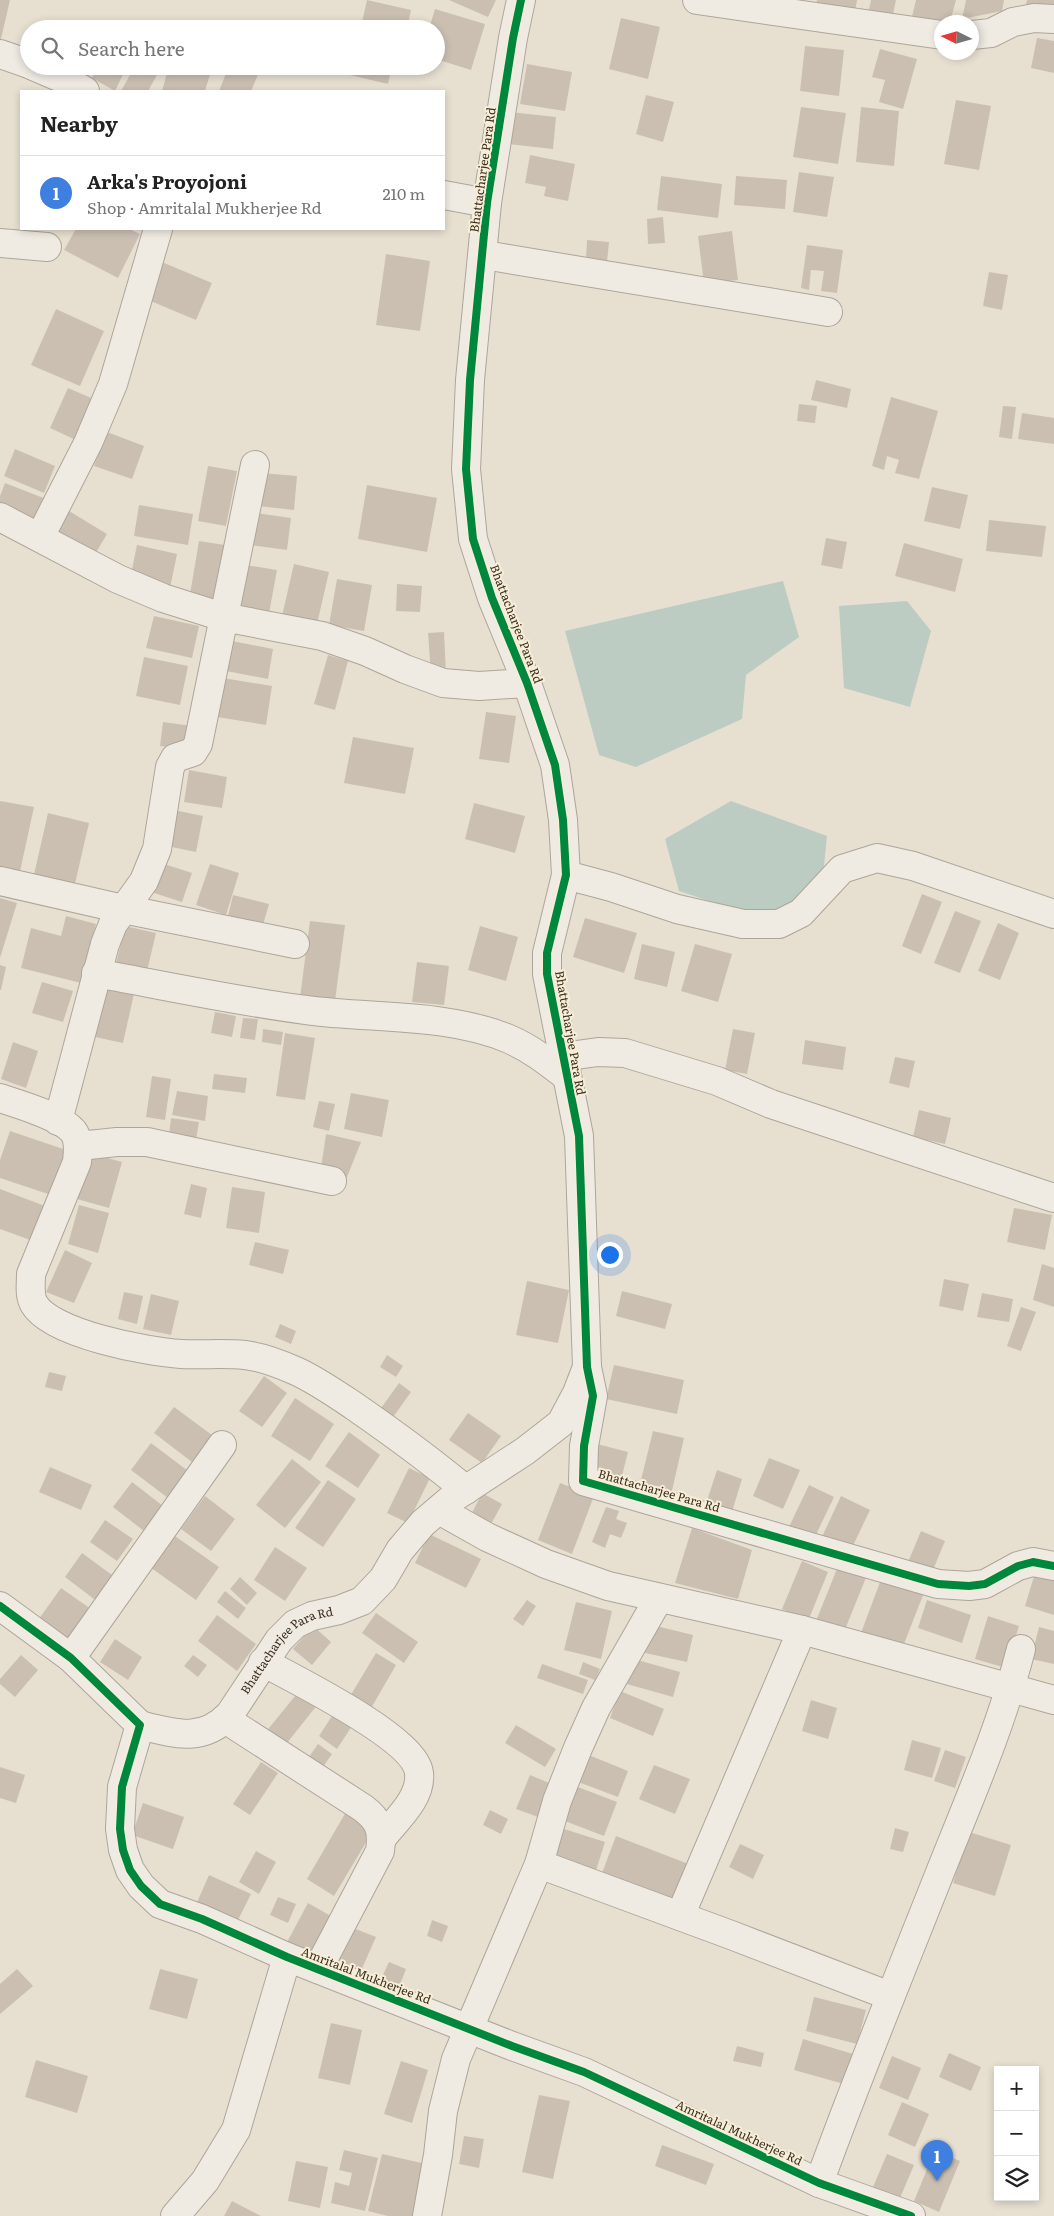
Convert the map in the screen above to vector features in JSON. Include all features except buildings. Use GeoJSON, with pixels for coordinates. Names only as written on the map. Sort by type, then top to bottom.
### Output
{"type":"FeatureCollection","features":[{"type":"Feature","properties":{"kind":"street","name":"Bhattacharjee Para Rd"},"geometry":{"type":"LineString","coordinates":[[521,0],[513,38],[487,203],[484,254],[470,380],[466,469],[473,539],[492,598],[527,683],[555,765],[563,820],[566,875],[547,953],[547,974],[578,1136],[587,1367],[593,1396],[584,1446],[583,1481],[938,1584],[969,1586],[985,1584],[1018,1566],[1033,1562],[1054,1566]]}},
{"type":"Feature","properties":{"kind":"street"},"geometry":{"type":"LineString","coordinates":[[698,0],[934,34]]}},
{"type":"Feature","properties":{"kind":"street"},"geometry":{"type":"LineString","coordinates":[[979,34],[991,33],[1015,11],[1034,18],[1054,19]]}},
{"type":"Feature","properties":{"kind":"street"},"geometry":{"type":"LineString","coordinates":[[0,54],[20,61]]}},
{"type":"Feature","properties":{"kind":"street"},"geometry":{"type":"LineString","coordinates":[[54,75],[83,90]]}},
{"type":"Feature","properties":{"kind":"street"},"geometry":{"type":"LineString","coordinates":[[445,195],[487,203]]}},
{"type":"Feature","properties":{"kind":"street"},"geometry":{"type":"LineString","coordinates":[[40,537],[88,442],[113,384],[158,230]]}},
{"type":"Feature","properties":{"kind":"street"},"geometry":{"type":"LineString","coordinates":[[0,243],[47,247]]}},
{"type":"Feature","properties":{"kind":"street"},"geometry":{"type":"LineString","coordinates":[[484,254],[828,312]]}},
{"type":"Feature","properties":{"kind":"street"},"geometry":{"type":"LineString","coordinates":[[58,1120],[107,937],[113,924],[144,881],[157,849],[170,767],[175,758],[192,752],[198,744],[255,465]]}},
{"type":"Feature","properties":{"kind":"street"},"geometry":{"type":"LineString","coordinates":[[0,517],[118,579],[163,598],[223,617],[322,636],[365,651],[443,683],[479,686],[527,683]]}},
{"type":"Feature","properties":{"kind":"street"},"geometry":{"type":"LineString","coordinates":[[566,875],[611,887],[677,909],[743,924],[779,924],[802,913],[842,869],[878,858],[913,866],[1054,914]]}},
{"type":"Feature","properties":{"kind":"street"},"geometry":{"type":"LineString","coordinates":[[0,881],[123,909],[295,944]]}},
{"type":"Feature","properties":{"kind":"street"},"geometry":{"type":"LineString","coordinates":[[96,973],[306,1010],[444,1022],[479,1028],[510,1039],[564,1067],[598,1052],[626,1053],[717,1081],[771,1104],[1054,1198]]}},
{"type":"Feature","properties":{"kind":"street"},"geometry":{"type":"LineString","coordinates":[[0,1098],[58,1120],[73,1131],[79,1146],[77,1162],[31,1274],[30,1292],[33,1303],[42,1313],[57,1324],[123,1345],[180,1354],[247,1356],[272,1361],[298,1372],[336,1394],[421,1453],[466,1490]]}},
{"type":"Feature","properties":{"kind":"street"},"geometry":{"type":"LineString","coordinates":[[79,1146],[117,1142],[147,1142],[332,1181]]}},
{"type":"Feature","properties":{"kind":"street","name":"Bhattacharjee Para Rd"},"geometry":{"type":"LineString","coordinates":[[140,1725],[174,1734],[188,1734],[208,1732],[225,1719],[279,1640],[295,1624],[312,1616],[339,1610],[362,1600],[383,1579],[400,1550],[438,1510],[525,1451],[561,1423],[577,1393],[587,1367]]}},
{"type":"Feature","properties":{"kind":"street"},"geometry":{"type":"LineString","coordinates":[[70,1658],[222,1445]]}},
{"type":"Feature","properties":{"kind":"street"},"geometry":{"type":"LineString","coordinates":[[438,1510],[488,1537],[546,1564],[608,1586],[802,1630],[1054,1700]]}},
{"type":"Feature","properties":{"kind":"street"},"geometry":{"type":"LineString","coordinates":[[427,2216],[449,2081],[456,2059],[539,1864],[557,1801],[578,1748],[596,1708],[659,1598]]}},
{"type":"Feature","properties":{"kind":"street"},"geometry":{"type":"LineString","coordinates":[[0,1606],[70,1658],[140,1725]]}},
{"type":"Feature","properties":{"kind":"street"},"geometry":{"type":"LineString","coordinates":[[680,1916],[802,1630]]}},
{"type":"Feature","properties":{"kind":"street"},"geometry":{"type":"LineString","coordinates":[[818,2183],[865,2057],[963,1818],[1010,1688],[1021,1649]]}},
{"type":"Feature","properties":{"kind":"street"},"geometry":{"type":"LineString","coordinates":[[263,1662],[351,1710],[400,1747],[417,1765],[419,1784],[415,1795],[382,1838]]}},
{"type":"Feature","properties":{"kind":"street"},"geometry":{"type":"LineString","coordinates":[[225,1719],[369,1812],[380,1825],[382,1838],[380,1851],[318,1969]]}},
{"type":"Feature","properties":{"kind":"street","name":"Amritalal Mukherjee Rd"},"geometry":{"type":"LineString","coordinates":[[140,1725],[122,1786],[119,1808],[123,1850],[130,1870],[141,1886],[160,1904],[242,1935],[318,1969],[584,2072],[818,2183],[911,2216]]}},
{"type":"Feature","properties":{"kind":"street"},"geometry":{"type":"LineString","coordinates":[[539,1864],[890,1996]]}},
{"type":"Feature","properties":{"kind":"street"},"geometry":{"type":"LineString","coordinates":[[176,2216],[205,2181],[236,2130],[288,1957]]}},
{"type":"Feature","properties":{"kind":"shaded area"},"geometry":{"type":"Polygon","coordinates":[[[783,581],[799,637],[746,675],[742,719],[636,767],[599,755],[565,631],[783,581]]]}},
{"type":"Feature","properties":{"kind":"shaded area"},"geometry":{"type":"Polygon","coordinates":[[[907,601],[931,631],[910,707],[844,688],[839,606],[907,601]]]}},
{"type":"Feature","properties":{"kind":"shaded area"},"geometry":{"type":"Polygon","coordinates":[[[731,801],[827,836],[821,896],[797,930],[679,891],[665,839],[731,801]]]}},
{"type":"Feature","properties":{"kind":"cycle path"},"geometry":{"type":"LineString","coordinates":[[521,0],[513,38],[487,203],[470,380],[466,469],[473,539],[492,598],[527,683],[555,765],[563,820],[566,875],[547,953],[547,974],[579,1136],[587,1367],[593,1396],[584,1446],[583,1481],[938,1584],[969,1586],[985,1584],[1018,1566],[1033,1562],[1054,1566]]}},
{"type":"Feature","properties":{"kind":"cycle path"},"geometry":{"type":"LineString","coordinates":[[0,1606],[71,1658],[140,1725],[122,1787],[120,1829],[123,1850],[130,1870],[141,1886],[160,1904],[202,1919],[287,1957],[512,2046],[584,2072],[819,2183],[911,2216]]}},
{"type":"Feature","properties":{"kind":"place","name":"Arka's Proyojoni"},"geometry":{"type":"Point","coordinates":[937,2181]}}]}
